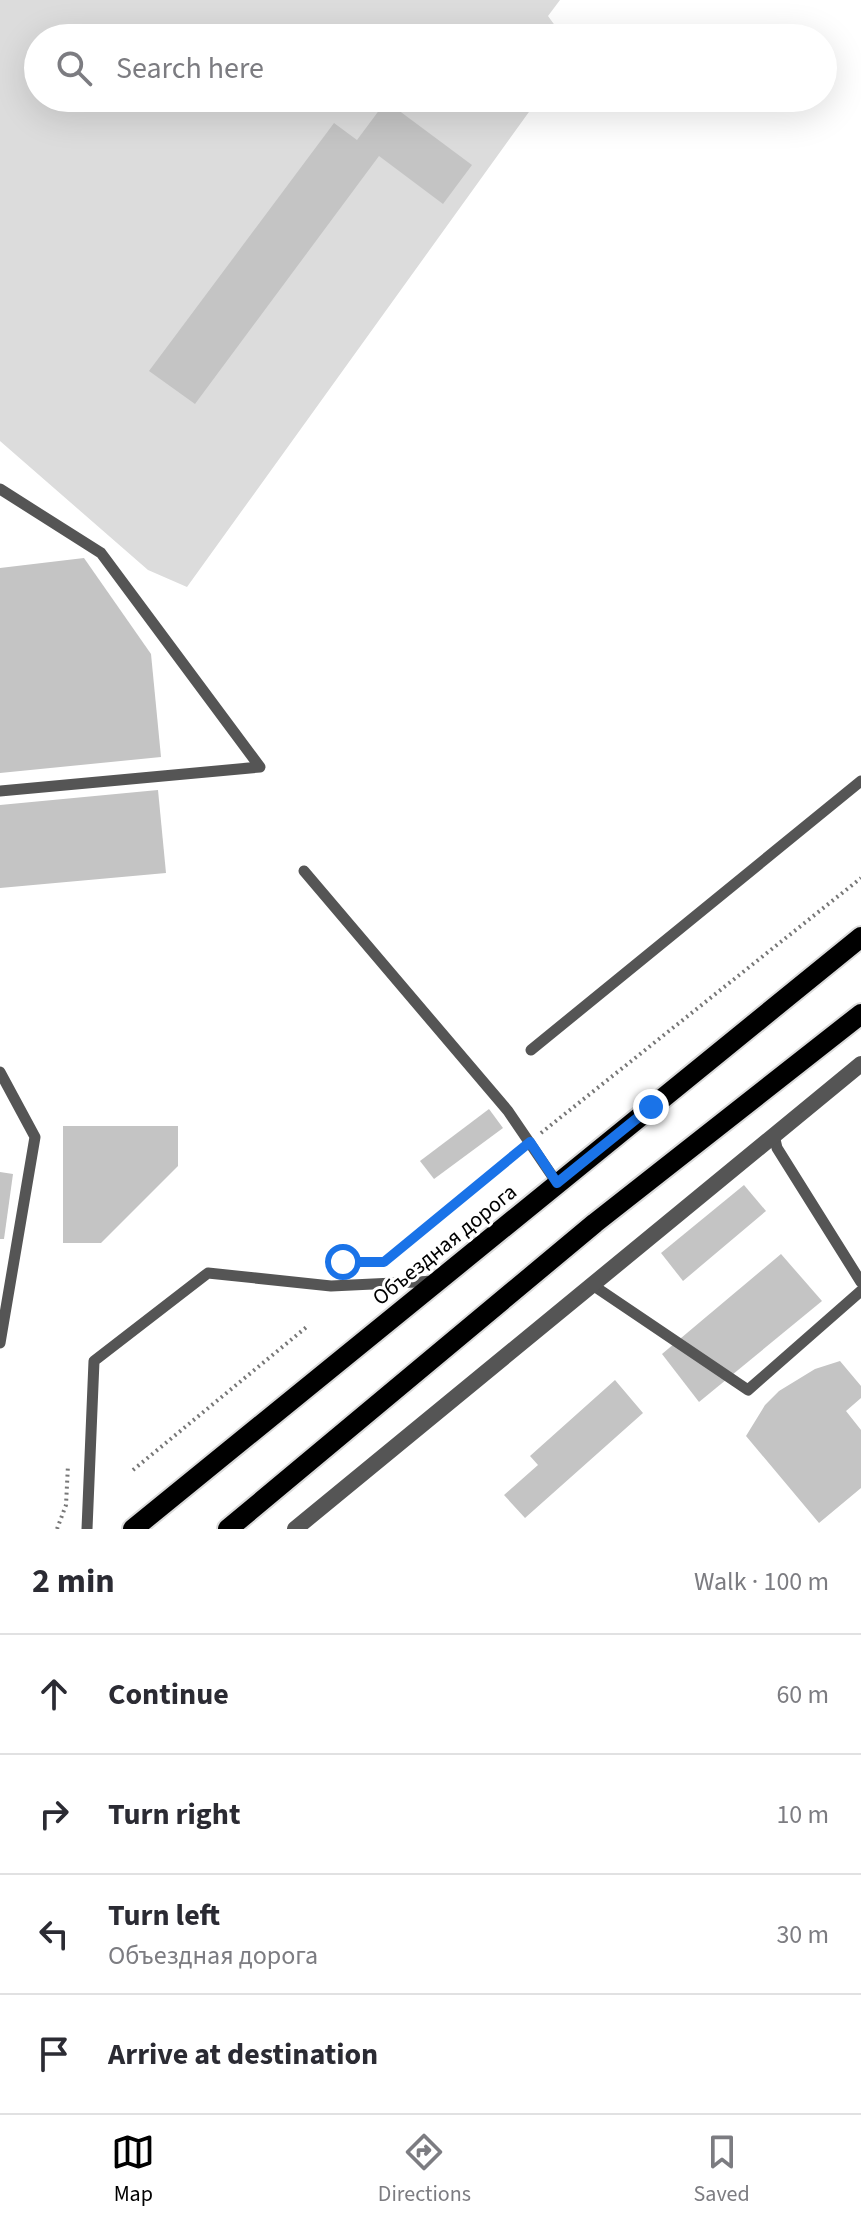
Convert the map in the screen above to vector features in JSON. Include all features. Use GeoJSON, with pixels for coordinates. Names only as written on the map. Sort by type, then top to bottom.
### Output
{"type":"FeatureCollection","features":[{"type":"Feature","properties":{"kind":"main road","name":"Объездная дорога"},"geometry":{"type":"LineString","coordinates":[[133,1529],[861,937]]}},
{"type":"Feature","properties":{"kind":"main road"},"geometry":{"type":"LineString","coordinates":[[228,1529],[595,1223],[861,1014]]}},
{"type":"Feature","properties":{"kind":"street"},"geometry":{"type":"LineString","coordinates":[[295,1529],[861,1064]]}},
{"type":"Feature","properties":{"kind":"lane"},"geometry":{"type":"LineString","coordinates":[[0,489],[101,553],[260,767],[0,791]]}},
{"type":"Feature","properties":{"kind":"lane"},"geometry":{"type":"LineString","coordinates":[[531,1050],[861,781]]}},
{"type":"Feature","properties":{"kind":"lane"},"geometry":{"type":"LineString","coordinates":[[304,871],[508,1111],[557,1183]]}},
{"type":"Feature","properties":{"kind":"lane"},"geometry":{"type":"LineString","coordinates":[[0,1072],[35,1137],[0,1343]]}},
{"type":"Feature","properties":{"kind":"lane"},"geometry":{"type":"LineString","coordinates":[[774,1135],[777,1148],[861,1282]]}},
{"type":"Feature","properties":{"kind":"lane"},"geometry":{"type":"LineString","coordinates":[[87,1529],[94,1361],[208,1273],[331,1286],[437,1281]]}},
{"type":"Feature","properties":{"kind":"lane"},"geometry":{"type":"LineString","coordinates":[[591,1284],[748,1390],[861,1291]]}},
{"type":"Feature","properties":{"kind":"path"},"geometry":{"type":"LineString","coordinates":[[343,1262],[384,1262],[861,878]]}},
{"type":"Feature","properties":{"kind":"path"},"geometry":{"type":"LineString","coordinates":[[133,1470],[309,1325]]}},
{"type":"Feature","properties":{"kind":"path"},"geometry":{"type":"LineString","coordinates":[[57,1529],[66,1505],[68,1465]]}},
{"type":"Feature","properties":{"kind":"shaded area"},"geometry":{"type":"Polygon","coordinates":[[[0,0],[560,0],[548,16],[554,24],[24,24],[24,112],[529,112],[187,587],[148,570],[0,441],[0,0]]]}},
{"type":"Feature","properties":{"kind":"building"},"geometry":{"type":"Polygon","coordinates":[[[378,112],[401,112],[472,165],[443,204],[379,156],[195,404],[149,371],[334,123],[357,140],[378,112]]]}},
{"type":"Feature","properties":{"kind":"building"},"geometry":{"type":"Polygon","coordinates":[[[84,558],[151,654],[161,757],[0,773],[0,568],[84,558]]]}},
{"type":"Feature","properties":{"kind":"building"},"geometry":{"type":"Polygon","coordinates":[[[158,790],[166,873],[0,888],[0,805],[158,790]]]}},
{"type":"Feature","properties":{"kind":"building"},"geometry":{"type":"Polygon","coordinates":[[[489,1109],[503,1128],[434,1179],[420,1161],[489,1109]]]}},
{"type":"Feature","properties":{"kind":"building"},"geometry":{"type":"Polygon","coordinates":[[[63,1126],[178,1126],[178,1166],[101,1243],[63,1243],[63,1126]]]}},
{"type":"Feature","properties":{"kind":"building"},"geometry":{"type":"Polygon","coordinates":[[[0,1172],[13,1174],[4,1239],[0,1239],[0,1172]]]}},
{"type":"Feature","properties":{"kind":"building"},"geometry":{"type":"Polygon","coordinates":[[[744,1185],[766,1211],[683,1281],[661,1253],[744,1185]]]}},
{"type":"Feature","properties":{"kind":"building"},"geometry":{"type":"Polygon","coordinates":[[[781,1254],[822,1301],[699,1402],[662,1354],[781,1254]]]}},
{"type":"Feature","properties":{"kind":"building"},"geometry":{"type":"Polygon","coordinates":[[[840,1361],[861,1386],[861,1398],[846,1411],[861,1430],[861,1488],[819,1523],[746,1436],[765,1405],[779,1391],[815,1369],[840,1361]]]}},
{"type":"Feature","properties":{"kind":"building"},"geometry":{"type":"Polygon","coordinates":[[[615,1380],[643,1413],[525,1518],[504,1495],[538,1465],[530,1456],[615,1380]]]}},
{"type":"Feature","properties":{"kind":"route"},"geometry":{"type":"LineString","coordinates":[[343,1262],[384,1262],[530,1142],[557,1183],[651,1107]]}}]}
